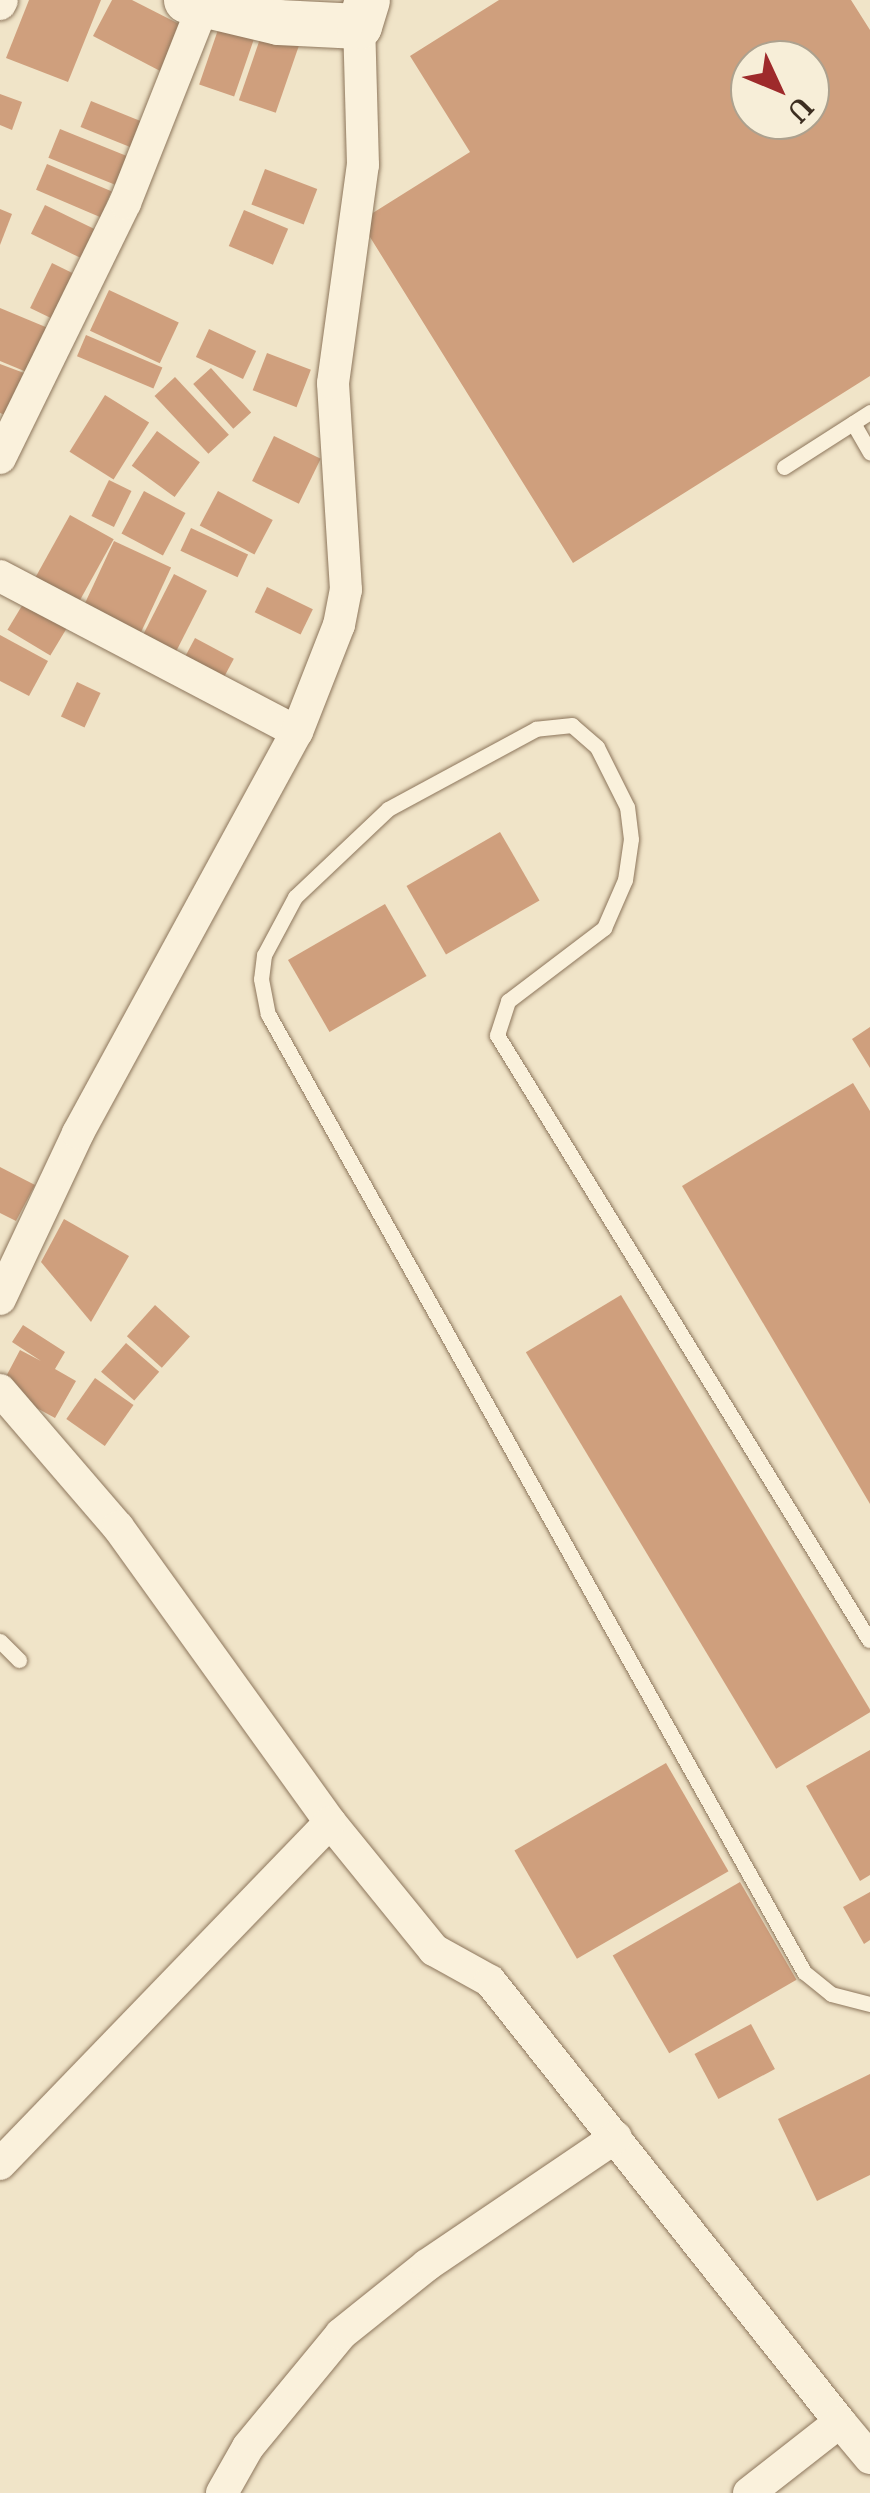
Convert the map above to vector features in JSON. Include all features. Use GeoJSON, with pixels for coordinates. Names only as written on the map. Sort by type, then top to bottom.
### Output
{"type":"FeatureCollection","features":[{"type":"Feature","properties":{"kind":"street"},"geometry":{"type":"LineString","coordinates":[[0,458],[125,202],[195,3],[278,22],[363,13],[363,166],[333,383],[346,590],[297,732],[78,1134],[0,1300]]}},
{"type":"Feature","properties":{"kind":"street"},"geometry":{"type":"LineString","coordinates":[[0,576],[297,732]]}},
{"type":"Feature","properties":{"kind":"street"},"geometry":{"type":"LineString","coordinates":[[0,1390],[118,1526],[330,1822],[434,1950],[490,1981],[870,2458]]}},
{"type":"Feature","properties":{"kind":"street"},"geometry":{"type":"LineString","coordinates":[[0,2164],[330,1822]]}},
{"type":"Feature","properties":{"kind":"street"},"geometry":{"type":"LineString","coordinates":[[222,2493],[248,2447],[341,2334],[427,2265],[616,2138]]}},
{"type":"Feature","properties":{"kind":"street"},"geometry":{"type":"LineString","coordinates":[[749,2493],[840,2422]]}},
{"type":"Feature","properties":{"kind":"lane"},"geometry":{"type":"LineString","coordinates":[[784,467],[870,412]]}},
{"type":"Feature","properties":{"kind":"lane"},"geometry":{"type":"LineString","coordinates":[[853,423],[870,452]]}},
{"type":"Feature","properties":{"kind":"lane"},"geometry":{"type":"LineString","coordinates":[[869,1640],[497,1034],[508,1002],[604,928],[625,880],[631,840],[628,807],[597,747],[572,726],[536,728],[388,809],[295,897],[264,955],[260,979],[268,1014],[804,1972],[831,1994],[870,2004]]}},
{"type":"Feature","properties":{"kind":"lane"},"geometry":{"type":"LineString","coordinates":[[0,1641],[19,1660]]}},
{"type":"Feature","properties":{"kind":"building"},"geometry":{"type":"Polygon","coordinates":[[[29,0],[101,0],[68,82],[6,58],[29,0]]]}},
{"type":"Feature","properties":{"kind":"building"},"geometry":{"type":"Polygon","coordinates":[[[112,0],[132,0],[187,28],[164,73],[93,36],[112,0]]]}},
{"type":"Feature","properties":{"kind":"building"},"geometry":{"type":"Polygon","coordinates":[[[499,0],[851,0],[870,30],[870,376],[573,563],[360,221],[470,152],[410,56],[499,0]]]}},
{"type":"Feature","properties":{"kind":"building"},"geometry":{"type":"Polygon","coordinates":[[[220,24],[255,36],[234,97],[199,85],[220,24]]]}},
{"type":"Feature","properties":{"kind":"building"},"geometry":{"type":"Polygon","coordinates":[[[262,33],[299,46],[276,113],[239,100],[262,33]]]}},
{"type":"Feature","properties":{"kind":"building"},"geometry":{"type":"Polygon","coordinates":[[[0,94],[22,102],[12,130],[0,125],[0,94]]]}},
{"type":"Feature","properties":{"kind":"building"},"geometry":{"type":"Polygon","coordinates":[[[91,101],[141,121],[131,147],[81,127],[91,101]]]}},
{"type":"Feature","properties":{"kind":"building"},"geometry":{"type":"Polygon","coordinates":[[[60,129],[130,157],[119,186],[48,158],[60,129]]]}},
{"type":"Feature","properties":{"kind":"building"},"geometry":{"type":"Polygon","coordinates":[[[47,164],[111,191],[100,217],[36,190],[47,164]]]}},
{"type":"Feature","properties":{"kind":"building"},"geometry":{"type":"Polygon","coordinates":[[[265,169],[317,189],[304,225],[251,204],[265,169]]]}},
{"type":"Feature","properties":{"kind":"building"},"geometry":{"type":"Polygon","coordinates":[[[45,205],[94,229],[80,258],[31,234],[45,205]]]}},
{"type":"Feature","properties":{"kind":"building"},"geometry":{"type":"Polygon","coordinates":[[[0,209],[12,214],[0,245],[0,209]]]}},
{"type":"Feature","properties":{"kind":"building"},"geometry":{"type":"Polygon","coordinates":[[[244,210],[288,229],[273,265],[229,246],[244,210]]]}},
{"type":"Feature","properties":{"kind":"building"},"geometry":{"type":"Polygon","coordinates":[[[52,263],[83,278],[61,323],[30,308],[52,263]]]}},
{"type":"Feature","properties":{"kind":"building"},"geometry":{"type":"Polygon","coordinates":[[[109,290],[179,323],[160,363],[90,331],[109,290]]]}},
{"type":"Feature","properties":{"kind":"building"},"geometry":{"type":"Polygon","coordinates":[[[0,308],[48,328],[29,373],[0,361],[0,308]]]}},
{"type":"Feature","properties":{"kind":"building"},"geometry":{"type":"Polygon","coordinates":[[[209,329],[256,351],[243,379],[196,357],[209,329]]]}},
{"type":"Feature","properties":{"kind":"building"},"geometry":{"type":"Polygon","coordinates":[[[86,335],[162,367],[153,389],[77,356],[86,335]]]}},
{"type":"Feature","properties":{"kind":"building"},"geometry":{"type":"Polygon","coordinates":[[[267,353],[311,370],[297,407],[253,390],[267,353]]]}},
{"type":"Feature","properties":{"kind":"building"},"geometry":{"type":"Polygon","coordinates":[[[0,364],[24,373],[8,416],[0,413],[0,364]]]}},
{"type":"Feature","properties":{"kind":"building"},"geometry":{"type":"Polygon","coordinates":[[[211,368],[251,413],[233,429],[193,384],[211,368]]]}},
{"type":"Feature","properties":{"kind":"building"},"geometry":{"type":"Polygon","coordinates":[[[175,377],[229,435],[208,454],[155,396],[175,377]]]}},
{"type":"Feature","properties":{"kind":"building"},"geometry":{"type":"Polygon","coordinates":[[[105,395],[149,423],[114,479],[69,452],[105,395]]]}},
{"type":"Feature","properties":{"kind":"building"},"geometry":{"type":"Polygon","coordinates":[[[157,431],[200,462],[175,497],[132,466],[157,431]]]}},
{"type":"Feature","properties":{"kind":"building"},"geometry":{"type":"Polygon","coordinates":[[[274,436],[321,459],[299,504],[252,481],[274,436]]]}},
{"type":"Feature","properties":{"kind":"building"},"geometry":{"type":"Polygon","coordinates":[[[109,480],[131,491],[114,527],[91,516],[109,480]]]}},
{"type":"Feature","properties":{"kind":"building"},"geometry":{"type":"Polygon","coordinates":[[[144,491],[185,513],[163,555],[121,533],[144,491]]]}},
{"type":"Feature","properties":{"kind":"building"},"geometry":{"type":"Polygon","coordinates":[[[218,491],[273,520],[254,555],[200,525],[218,491]]]}},
{"type":"Feature","properties":{"kind":"building"},"geometry":{"type":"Polygon","coordinates":[[[70,515],[114,539],[77,606],[33,581],[70,515]]]}},
{"type":"Feature","properties":{"kind":"building"},"geometry":{"type":"Polygon","coordinates":[[[191,528],[248,555],[238,577],[180,551],[191,528]]]}},
{"type":"Feature","properties":{"kind":"building"},"geometry":{"type":"Polygon","coordinates":[[[114,541],[171,568],[139,637],[81,611],[114,541]]]}},
{"type":"Feature","properties":{"kind":"building"},"geometry":{"type":"Polygon","coordinates":[[[174,574],[207,591],[174,655],[141,638],[174,574]]]}},
{"type":"Feature","properties":{"kind":"building"},"geometry":{"type":"Polygon","coordinates":[[[267,587],[313,609],[301,635],[255,612],[267,587]]]}},
{"type":"Feature","properties":{"kind":"building"},"geometry":{"type":"Polygon","coordinates":[[[26,599],[69,625],[50,656],[7,630],[26,599]]]}},
{"type":"Feature","properties":{"kind":"building"},"geometry":{"type":"Polygon","coordinates":[[[0,635],[48,661],[29,696],[0,681],[0,635]]]}},
{"type":"Feature","properties":{"kind":"building"},"geometry":{"type":"Polygon","coordinates":[[[195,638],[234,659],[222,682],[183,661],[195,638]]]}},
{"type":"Feature","properties":{"kind":"building"},"geometry":{"type":"Polygon","coordinates":[[[77,682],[101,693],[85,727],[61,716],[77,682]]]}},
{"type":"Feature","properties":{"kind":"building"},"geometry":{"type":"Polygon","coordinates":[[[500,832],[540,900],[446,954],[406,886],[500,832]]]}},
{"type":"Feature","properties":{"kind":"building"},"geometry":{"type":"Polygon","coordinates":[[[385,904],[426,976],[330,1032],[288,960],[385,904]]]}},
{"type":"Feature","properties":{"kind":"building"},"geometry":{"type":"Polygon","coordinates":[[[870,1027],[870,1068],[852,1039],[870,1027]]]}},
{"type":"Feature","properties":{"kind":"building"},"geometry":{"type":"Polygon","coordinates":[[[853,1083],[870,1111],[870,1504],[682,1186],[853,1083]]]}},
{"type":"Feature","properties":{"kind":"building"},"geometry":{"type":"Polygon","coordinates":[[[0,1167],[35,1185],[16,1221],[0,1213],[0,1167]]]}},
{"type":"Feature","properties":{"kind":"building"},"geometry":{"type":"Polygon","coordinates":[[[64,1219],[129,1256],[91,1322],[41,1262],[64,1219]]]}},
{"type":"Feature","properties":{"kind":"building"},"geometry":{"type":"Polygon","coordinates":[[[621,1295],[870,1709],[776,1769],[526,1352],[621,1295]]]}},
{"type":"Feature","properties":{"kind":"building"},"geometry":{"type":"Polygon","coordinates":[[[155,1305],[190,1336],[162,1368],[127,1336],[155,1305]]]}},
{"type":"Feature","properties":{"kind":"building"},"geometry":{"type":"Polygon","coordinates":[[[23,1325],[65,1352],[55,1369],[76,1381],[55,1418],[0,1388],[20,1350],[41,1361],[12,1342],[23,1325]]]}},
{"type":"Feature","properties":{"kind":"building"},"geometry":{"type":"Polygon","coordinates":[[[126,1343],[159,1372],[134,1401],[101,1372],[126,1343]]]}},
{"type":"Feature","properties":{"kind":"building"},"geometry":{"type":"Polygon","coordinates":[[[95,1378],[134,1405],[105,1446],[66,1419],[95,1378]]]}},
{"type":"Feature","properties":{"kind":"building"},"geometry":{"type":"Polygon","coordinates":[[[870,1750],[870,1875],[860,1881],[806,1786],[870,1750]]]}},
{"type":"Feature","properties":{"kind":"building"},"geometry":{"type":"Polygon","coordinates":[[[666,1763],[729,1871],[577,1959],[514,1851],[666,1763]]]}},
{"type":"Feature","properties":{"kind":"building"},"geometry":{"type":"Polygon","coordinates":[[[740,1882],[797,1980],[669,2053],[613,1955],[740,1882]]]}},
{"type":"Feature","properties":{"kind":"building"},"geometry":{"type":"Polygon","coordinates":[[[870,1892],[870,1940],[864,1944],[843,1907],[870,1892]]]}},
{"type":"Feature","properties":{"kind":"building"},"geometry":{"type":"Polygon","coordinates":[[[751,2024],[775,2069],[718,2099],[694,2054],[751,2024]]]}},
{"type":"Feature","properties":{"kind":"building"},"geometry":{"type":"Polygon","coordinates":[[[870,2074],[870,2175],[817,2201],[778,2119],[870,2074]]]}}]}
